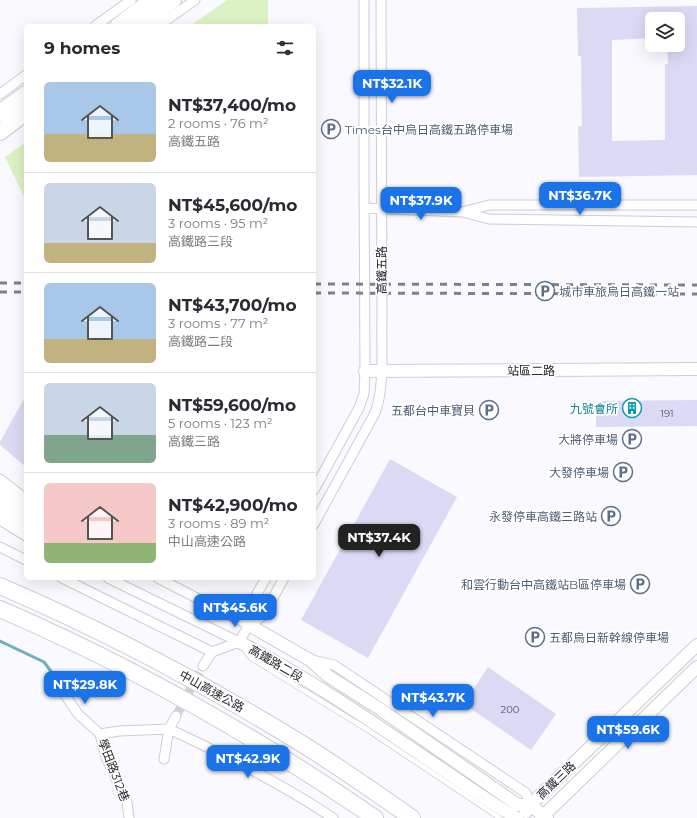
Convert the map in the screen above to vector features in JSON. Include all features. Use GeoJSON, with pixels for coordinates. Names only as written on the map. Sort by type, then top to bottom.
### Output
{"type":"FeatureCollection","features":[{"type":"Feature","properties":{"kind":"highway"},"geometry":{"type":"LineString","coordinates":[[121,24],[152,0]]}},
{"type":"Feature","properties":{"kind":"highway"},"geometry":{"type":"LineString","coordinates":[[142,24],[173,0]]}},
{"type":"Feature","properties":{"kind":"highway"},"geometry":{"type":"LineString","coordinates":[[0,113],[24,95]]}},
{"type":"Feature","properties":{"kind":"highway"},"geometry":{"type":"LineString","coordinates":[[0,132],[24,114]]}},
{"type":"Feature","properties":{"kind":"highway"},"geometry":{"type":"LineString","coordinates":[[0,492],[24,510]]}},
{"type":"Feature","properties":{"kind":"highway"},"geometry":{"type":"LineString","coordinates":[[0,506],[24,524]]}},
{"type":"Feature","properties":{"kind":"highway","name":"中山高速公路"},"geometry":{"type":"LineString","coordinates":[[0,586],[85,624],[176,671],[243,708],[300,742],[412,818]]}},
{"type":"Feature","properties":{"kind":"highway","name":"中山高速公路"},"geometry":{"type":"LineString","coordinates":[[0,609],[76,643],[232,726],[289,760],[375,818]]}},
{"type":"Feature","properties":{"kind":"street"},"geometry":{"type":"LineString","coordinates":[[98,24],[131,0]]}},
{"type":"Feature","properties":{"kind":"street"},"geometry":{"type":"LineString","coordinates":[[161,24],[195,0]]}},
{"type":"Feature","properties":{"kind":"street","name":"高鐵五路"},"geometry":{"type":"LineString","coordinates":[[316,486],[359,408],[364,394],[364,0]]}},
{"type":"Feature","properties":{"kind":"street","name":"高鐵五路"},"geometry":{"type":"LineString","coordinates":[[316,520],[375,414],[379,403],[381,371],[382,208],[381,0]]}},
{"type":"Feature","properties":{"kind":"street"},"geometry":{"type":"LineString","coordinates":[[0,94],[24,76]]}},
{"type":"Feature","properties":{"kind":"street"},"geometry":{"type":"LineString","coordinates":[[0,139],[24,122]]}},
{"type":"Feature","properties":{"kind":"street"},"geometry":{"type":"LineString","coordinates":[[462,212],[489,205],[697,205]]}},
{"type":"Feature","properties":{"kind":"street"},"geometry":{"type":"LineString","coordinates":[[364,208],[462,212],[489,219],[697,222]]}},
{"type":"Feature","properties":{"kind":"street","name":"站區二路"},"geometry":{"type":"LineString","coordinates":[[365,371],[697,369]]}},
{"type":"Feature","properties":{"kind":"street"},"geometry":{"type":"LineString","coordinates":[[0,479],[24,497]]}},
{"type":"Feature","properties":{"kind":"street"},"geometry":{"type":"LineString","coordinates":[[0,520],[24,535]]}},
{"type":"Feature","properties":{"kind":"street"},"geometry":{"type":"LineString","coordinates":[[0,547],[24,559]]}},
{"type":"Feature","properties":{"kind":"street"},"geometry":{"type":"LineString","coordinates":[[66,580],[212,652]]}},
{"type":"Feature","properties":{"kind":"street"},"geometry":{"type":"LineString","coordinates":[[112,580],[238,642]]}},
{"type":"Feature","properties":{"kind":"street"},"geometry":{"type":"LineString","coordinates":[[162,580],[249,625]]}},
{"type":"Feature","properties":{"kind":"street"},"geometry":{"type":"LineString","coordinates":[[249,625],[249,608],[265,580]]}},
{"type":"Feature","properties":{"kind":"street"},"geometry":{"type":"LineString","coordinates":[[203,666],[212,652],[238,642],[249,625],[263,616],[283,580]]}},
{"type":"Feature","properties":{"kind":"street","name":"高鐵路二段"},"geometry":{"type":"LineString","coordinates":[[249,625],[310,660],[328,676],[380,709],[518,805],[530,806],[544,817]]}},
{"type":"Feature","properties":{"kind":"street","name":"高鐵路二段"},"geometry":{"type":"LineString","coordinates":[[238,642],[315,686],[374,723],[517,818]]}},
{"type":"Feature","properties":{"kind":"street","name":"高鐵三路"},"geometry":{"type":"LineString","coordinates":[[521,818],[530,806],[697,645]]}},
{"type":"Feature","properties":{"kind":"street","name":"高鐵三路"},"geometry":{"type":"LineString","coordinates":[[544,817],[697,667]]}},
{"type":"Feature","properties":{"kind":"street"},"geometry":{"type":"LineString","coordinates":[[59,686],[78,714],[100,734]]}},
{"type":"Feature","properties":{"kind":"street"},"geometry":{"type":"LineString","coordinates":[[164,759],[169,729],[176,716]]}},
{"type":"Feature","properties":{"kind":"street"},"geometry":{"type":"LineString","coordinates":[[169,729],[254,770],[332,818]]}},
{"type":"Feature","properties":{"kind":"street","name":"學田路312巷"},"geometry":{"type":"LineString","coordinates":[[129,818],[127,802],[106,757],[100,734],[169,729]]}},
{"type":"Feature","properties":{"kind":"lane","name":"高鐵路二段"},"geometry":{"type":"LineString","coordinates":[[238,642],[251,658],[368,730],[500,818]]}},
{"type":"Feature","properties":{"kind":"green space"},"geometry":{"type":"Polygon","coordinates":[[[227,0],[268,0],[268,24],[193,24],[227,0]]]}},
{"type":"Feature","properties":{"kind":"green space"},"geometry":{"type":"Polygon","coordinates":[[[24,143],[24,197],[5,157],[24,143]]]}},
{"type":"Feature","properties":{"kind":"building"},"geometry":{"type":"Polygon","coordinates":[[[697,6],[697,175],[579,177],[578,126],[582,126],[581,56],[578,56],[577,8],[697,6]],[[645,12],[645,38],[612,40],[612,141],[665,140],[665,64],[668,64],[667,52],[685,52],[685,12],[645,12]]]}},
{"type":"Feature","properties":{"kind":"building"},"geometry":{"type":"Polygon","coordinates":[[[24,399],[24,465],[0,445],[0,442],[24,399]]]}},
{"type":"Feature","properties":{"kind":"building","name":"九號會所"},"geometry":{"type":"Polygon","coordinates":[[[697,400],[697,426],[596,427],[596,414],[601,414],[601,401],[697,400]]]}},
{"type":"Feature","properties":{"kind":"building"},"geometry":{"type":"Polygon","coordinates":[[[390,459],[457,497],[368,658],[301,620],[390,459]]]}},
{"type":"Feature","properties":{"kind":"building"},"geometry":{"type":"Polygon","coordinates":[[[488,667],[556,714],[531,750],[464,704],[488,667]]]}},
{"type":"Feature","properties":{"kind":"waterway"},"geometry":{"type":"LineString","coordinates":[[0,641],[44,662],[53,674]]}},
{"type":"Feature","properties":{"kind":"tunnel"},"geometry":{"type":"LineString","coordinates":[[176,716],[203,666]]}},
{"type":"Feature","properties":{"kind":"railway"},"geometry":{"type":"LineString","coordinates":[[0,283],[24,283]]}},
{"type":"Feature","properties":{"kind":"railway"},"geometry":{"type":"LineString","coordinates":[[316,284],[697,285]]}},
{"type":"Feature","properties":{"kind":"railway"},"geometry":{"type":"LineString","coordinates":[[0,292],[24,292]]}},
{"type":"Feature","properties":{"kind":"railway"},"geometry":{"type":"LineString","coordinates":[[316,293],[697,294]]}},
{"type":"Feature","properties":{"kind":"place","name":"Times台中烏日高鐵五路停車場"},"geometry":{"type":"Point","coordinates":[331,129]}},
{"type":"Feature","properties":{"kind":"place","name":"城市車旅烏日高鐵一站"},"geometry":{"type":"Point","coordinates":[545,291]}},
{"type":"Feature","properties":{"kind":"place","name":"九號會所"},"geometry":{"type":"Point","coordinates":[632,408]}},
{"type":"Feature","properties":{"kind":"place","name":"五都台中車寶貝"},"geometry":{"type":"Point","coordinates":[489,410]}},
{"type":"Feature","properties":{"kind":"place","name":"大將停車場"},"geometry":{"type":"Point","coordinates":[632,439]}},
{"type":"Feature","properties":{"kind":"place","name":"大發停車場"},"geometry":{"type":"Point","coordinates":[623,472]}},
{"type":"Feature","properties":{"kind":"place","name":"永發停車高鐵三路站"},"geometry":{"type":"Point","coordinates":[611,516]}},
{"type":"Feature","properties":{"kind":"place","name":"和雲行動台中高鐵站B區停車場"},"geometry":{"type":"Point","coordinates":[640,584]}},
{"type":"Feature","properties":{"kind":"place","name":"五都烏日新幹線停車場"},"geometry":{"type":"Point","coordinates":[535,637]}}]}
